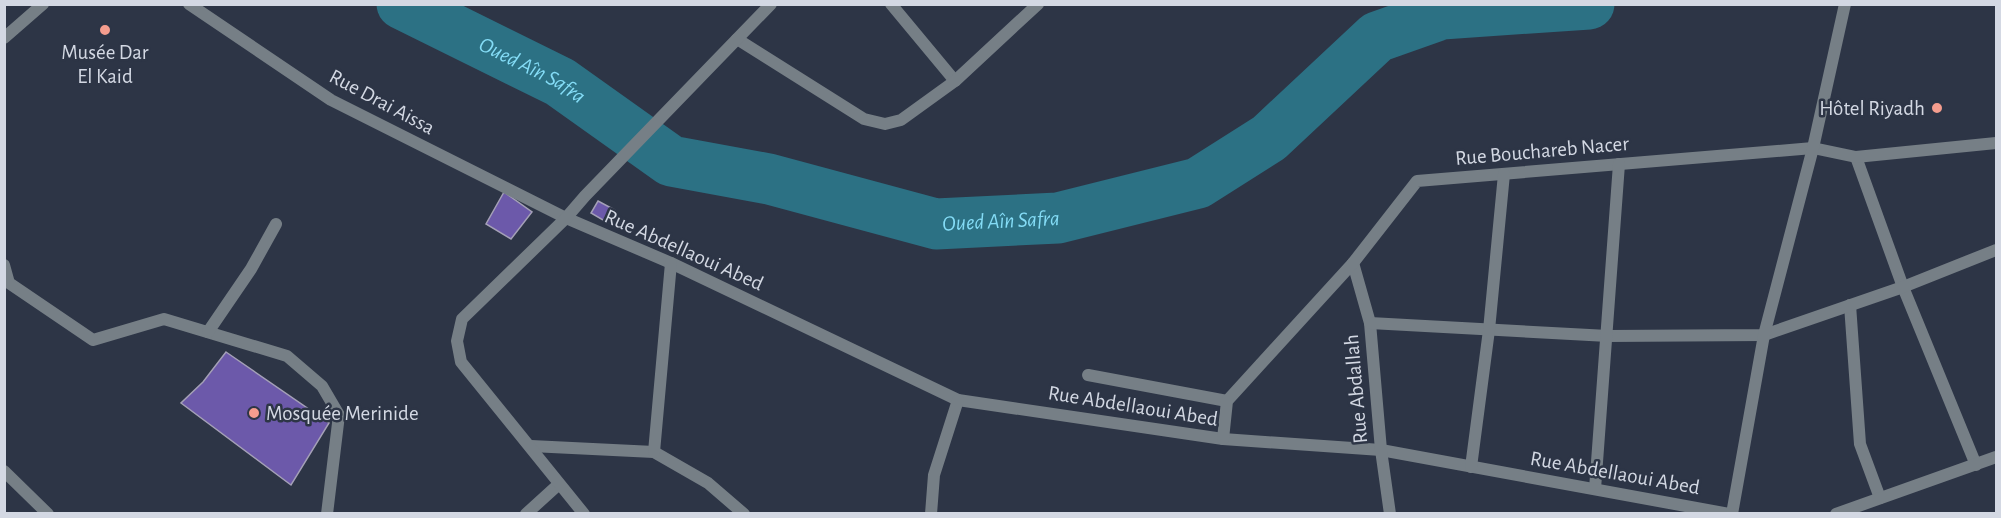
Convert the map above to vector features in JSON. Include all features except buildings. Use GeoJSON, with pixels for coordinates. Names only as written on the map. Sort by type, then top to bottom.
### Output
{"type":"FeatureCollection","features":[{"type":"Feature","properties":{"kind":"street"},"geometry":{"type":"LineString","coordinates":[[4,38],[43,4]]}},
{"type":"Feature","properties":{"kind":"street","name":"Rue Drai Aissa"},"geometry":{"type":"LineString","coordinates":[[189,4],[331,100],[566,218]]}},
{"type":"Feature","properties":{"kind":"street"},"geometry":{"type":"LineString","coordinates":[[584,513],[461,362],[457,341],[462,319],[566,218],[771,4]]}},
{"type":"Feature","properties":{"kind":"street"},"geometry":{"type":"LineString","coordinates":[[891,4],[955,81]]}},
{"type":"Feature","properties":{"kind":"street"},"geometry":{"type":"LineString","coordinates":[[737,39],[864,119],[885,124],[901,120],[955,81],[1038,4]]}},
{"type":"Feature","properties":{"kind":"street"},"geometry":{"type":"LineString","coordinates":[[1731,513],[1764,335],[1813,148],[1845,4]]}},
{"type":"Feature","properties":{"kind":"street","name":"Rue Bouchareb Nacer"},"geometry":{"type":"LineString","coordinates":[[1227,401],[1353,263],[1418,181],[1813,148],[1856,157],[1996,143]]}},
{"type":"Feature","properties":{"kind":"street"},"geometry":{"type":"LineString","coordinates":[[1856,157],[1903,287],[1976,465]]}},
{"type":"Feature","properties":{"kind":"street"},"geometry":{"type":"LineString","coordinates":[[1595,489],[1619,164]]}},
{"type":"Feature","properties":{"kind":"street"},"geometry":{"type":"LineString","coordinates":[[1471,467],[1489,330],[1504,174]]}},
{"type":"Feature","properties":{"kind":"street","name":"Rue Abdellaoui Abed"},"geometry":{"type":"LineString","coordinates":[[566,218],[670,263],[958,400],[1223,439],[1381,450],[1731,513]]}},
{"type":"Feature","properties":{"kind":"street"},"geometry":{"type":"LineString","coordinates":[[208,332],[251,269],[276,224]]}},
{"type":"Feature","properties":{"kind":"street"},"geometry":{"type":"LineString","coordinates":[[1370,323],[1608,336],[1764,335],[1903,287],[1996,250]]}},
{"type":"Feature","properties":{"kind":"street"},"geometry":{"type":"LineString","coordinates":[[654,452],[670,263]]}},
{"type":"Feature","properties":{"kind":"street","name":"Rue Abdallah"},"geometry":{"type":"LineString","coordinates":[[1353,263],[1370,323],[1381,450],[1390,513]]}},
{"type":"Feature","properties":{"kind":"street"},"geometry":{"type":"LineString","coordinates":[[4,265],[9,283],[93,339],[164,319],[287,356],[322,386],[339,415],[327,513]]}},
{"type":"Feature","properties":{"kind":"street"},"geometry":{"type":"LineString","coordinates":[[1850,306],[1860,444],[1880,498]]}},
{"type":"Feature","properties":{"kind":"street"},"geometry":{"type":"LineString","coordinates":[[1088,375],[1227,401],[1223,439]]}},
{"type":"Feature","properties":{"kind":"street"},"geometry":{"type":"LineString","coordinates":[[931,513],[934,475],[958,400]]}},
{"type":"Feature","properties":{"kind":"street"},"geometry":{"type":"LineString","coordinates":[[531,446],[654,452],[708,483],[744,513]]}},
{"type":"Feature","properties":{"kind":"street"},"geometry":{"type":"LineString","coordinates":[[1836,513],[1996,457]]}},
{"type":"Feature","properties":{"kind":"street"},"geometry":{"type":"LineString","coordinates":[[4,471],[48,513]]}},
{"type":"Feature","properties":{"kind":"street"},"geometry":{"type":"LineString","coordinates":[[526,513],[559,484]]}},
{"type":"Feature","properties":{"kind":"waterway","name":"Oued Aîn Safra"},"geometry":{"type":"LineString","coordinates":[[402,4],[560,82],[671,161],[769,179],[936,224],[1058,218],[1198,183],[1269,138],[1377,37],[1442,14],[1589,4]]}},
{"type":"Feature","properties":{"kind":"place","name":"Musée Dar El Kaid"},"geometry":{"type":"Point","coordinates":[105,30]}},
{"type":"Feature","properties":{"kind":"place","name":"Hôtel Riyadh"},"geometry":{"type":"Point","coordinates":[1937,108]}},
{"type":"Feature","properties":{"kind":"place","name":"Mosquée Merinide"},"geometry":{"type":"Point","coordinates":[254,413]}}]}
